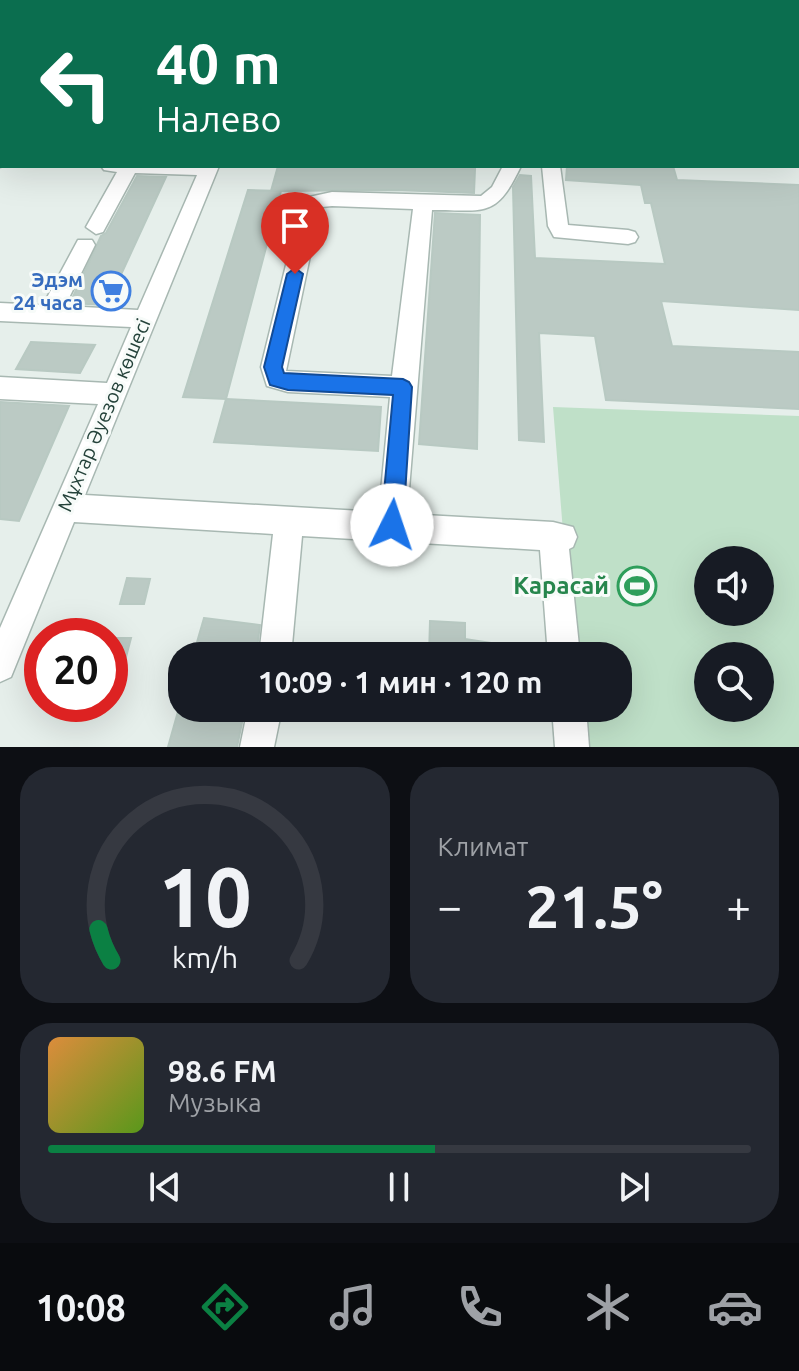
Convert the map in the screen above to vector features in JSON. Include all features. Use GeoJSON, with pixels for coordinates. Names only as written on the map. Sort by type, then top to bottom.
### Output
{"type":"FeatureCollection","features":[{"type":"Feature","properties":{"kind":"street"},"geometry":{"type":"LineString","coordinates":[[49,315],[128,168]]}},
{"type":"Feature","properties":{"kind":"street","name":"Мұхтар Әуезов көшесі"},"geometry":{"type":"LineString","coordinates":[[3,650],[209,168]]}},
{"type":"Feature","properties":{"kind":"street"},"geometry":{"type":"LineString","coordinates":[[403,387],[276,379],[273,367],[309,212],[316,202],[332,199],[485,203],[500,191],[511,168]]}},
{"type":"Feature","properties":{"kind":"street"},"geometry":{"type":"LineString","coordinates":[[551,168],[561,232],[628,237]]}},
{"type":"Feature","properties":{"kind":"street"},"geometry":{"type":"LineString","coordinates":[[392,525],[423,203]]}},
{"type":"Feature","properties":{"kind":"street"},"geometry":{"type":"LineString","coordinates":[[0,312],[144,319]]}},
{"type":"Feature","properties":{"kind":"street"},"geometry":{"type":"LineString","coordinates":[[0,388],[113,394]]}},
{"type":"Feature","properties":{"kind":"street"},"geometry":{"type":"LineString","coordinates":[[65,508],[558,537],[563,642]]}},
{"type":"Feature","properties":{"kind":"street"},"geometry":{"type":"LineString","coordinates":[[276,642],[289,521]]}},
{"type":"Feature","properties":{"kind":"street"},"geometry":{"type":"LineString","coordinates":[[257,747],[262,722]]}},
{"type":"Feature","properties":{"kind":"street"},"geometry":{"type":"LineString","coordinates":[[570,722],[572,747]]}},
{"type":"Feature","properties":{"kind":"green space","name":"Карасай"},"geometry":{"type":"Polygon","coordinates":[[[553,407],[799,416],[799,747],[580,747],[578,722],[632,722],[632,642],[572,642],[553,407]]]}},
{"type":"Feature","properties":{"kind":"building"},"geometry":{"type":"Polygon","coordinates":[[[277,168],[475,169],[474,193],[271,191],[277,168]]]}},
{"type":"Feature","properties":{"kind":"building"},"geometry":{"type":"Polygon","coordinates":[[[567,168],[674,168],[677,180],[799,185],[799,310],[661,301],[672,346],[799,352],[799,409],[606,400],[595,336],[539,333],[544,442],[519,440],[513,187],[520,175],[531,176],[535,258],[665,264],[651,203],[645,203],[641,185],[566,180],[567,168]]]}},
{"type":"Feature","properties":{"kind":"building"},"geometry":{"type":"Polygon","coordinates":[[[137,176],[166,177],[107,305],[70,303],[101,236],[106,233],[137,176]]]}},
{"type":"Feature","properties":{"kind":"building"},"geometry":{"type":"Polygon","coordinates":[[[248,190],[281,191],[226,399],[183,397],[248,190]]]}},
{"type":"Feature","properties":{"kind":"building"},"geometry":{"type":"Polygon","coordinates":[[[435,213],[480,215],[477,449],[419,444],[435,213]]]}},
{"type":"Feature","properties":{"kind":"building"},"geometry":{"type":"Polygon","coordinates":[[[31,342],[95,345],[80,373],[16,369],[31,342]]]}},
{"type":"Feature","properties":{"kind":"building"},"geometry":{"type":"Polygon","coordinates":[[[226,399],[381,407],[378,451],[214,442],[226,399]]]}},
{"type":"Feature","properties":{"kind":"building"},"geometry":{"type":"Polygon","coordinates":[[[0,402],[69,406],[19,521],[0,519],[0,402]]]}},
{"type":"Feature","properties":{"kind":"building"},"geometry":{"type":"Polygon","coordinates":[[[127,578],[150,579],[144,604],[120,604],[127,578]]]}},
{"type":"Feature","properties":{"kind":"building"},"geometry":{"type":"Polygon","coordinates":[[[204,618],[260,625],[258,642],[197,642],[204,618]]]}},
{"type":"Feature","properties":{"kind":"building"},"geometry":{"type":"Polygon","coordinates":[[[430,621],[465,623],[465,639],[485,642],[429,642],[430,621]]]}},
{"type":"Feature","properties":{"kind":"building"},"geometry":{"type":"Polygon","coordinates":[[[175,722],[242,722],[237,747],[168,747],[175,722]]]}},
{"type":"Feature","properties":{"kind":"place","name":"Эдэм 24 часа"},"geometry":{"type":"Point","coordinates":[111,291]}},
{"type":"Feature","properties":{"kind":"place","name":"Карасай"},"geometry":{"type":"Point","coordinates":[637,586]}},
{"type":"Feature","properties":{"kind":"route"},"geometry":{"type":"LineString","coordinates":[[295,274],[273,367],[276,379],[403,387],[392,525]]}}]}
